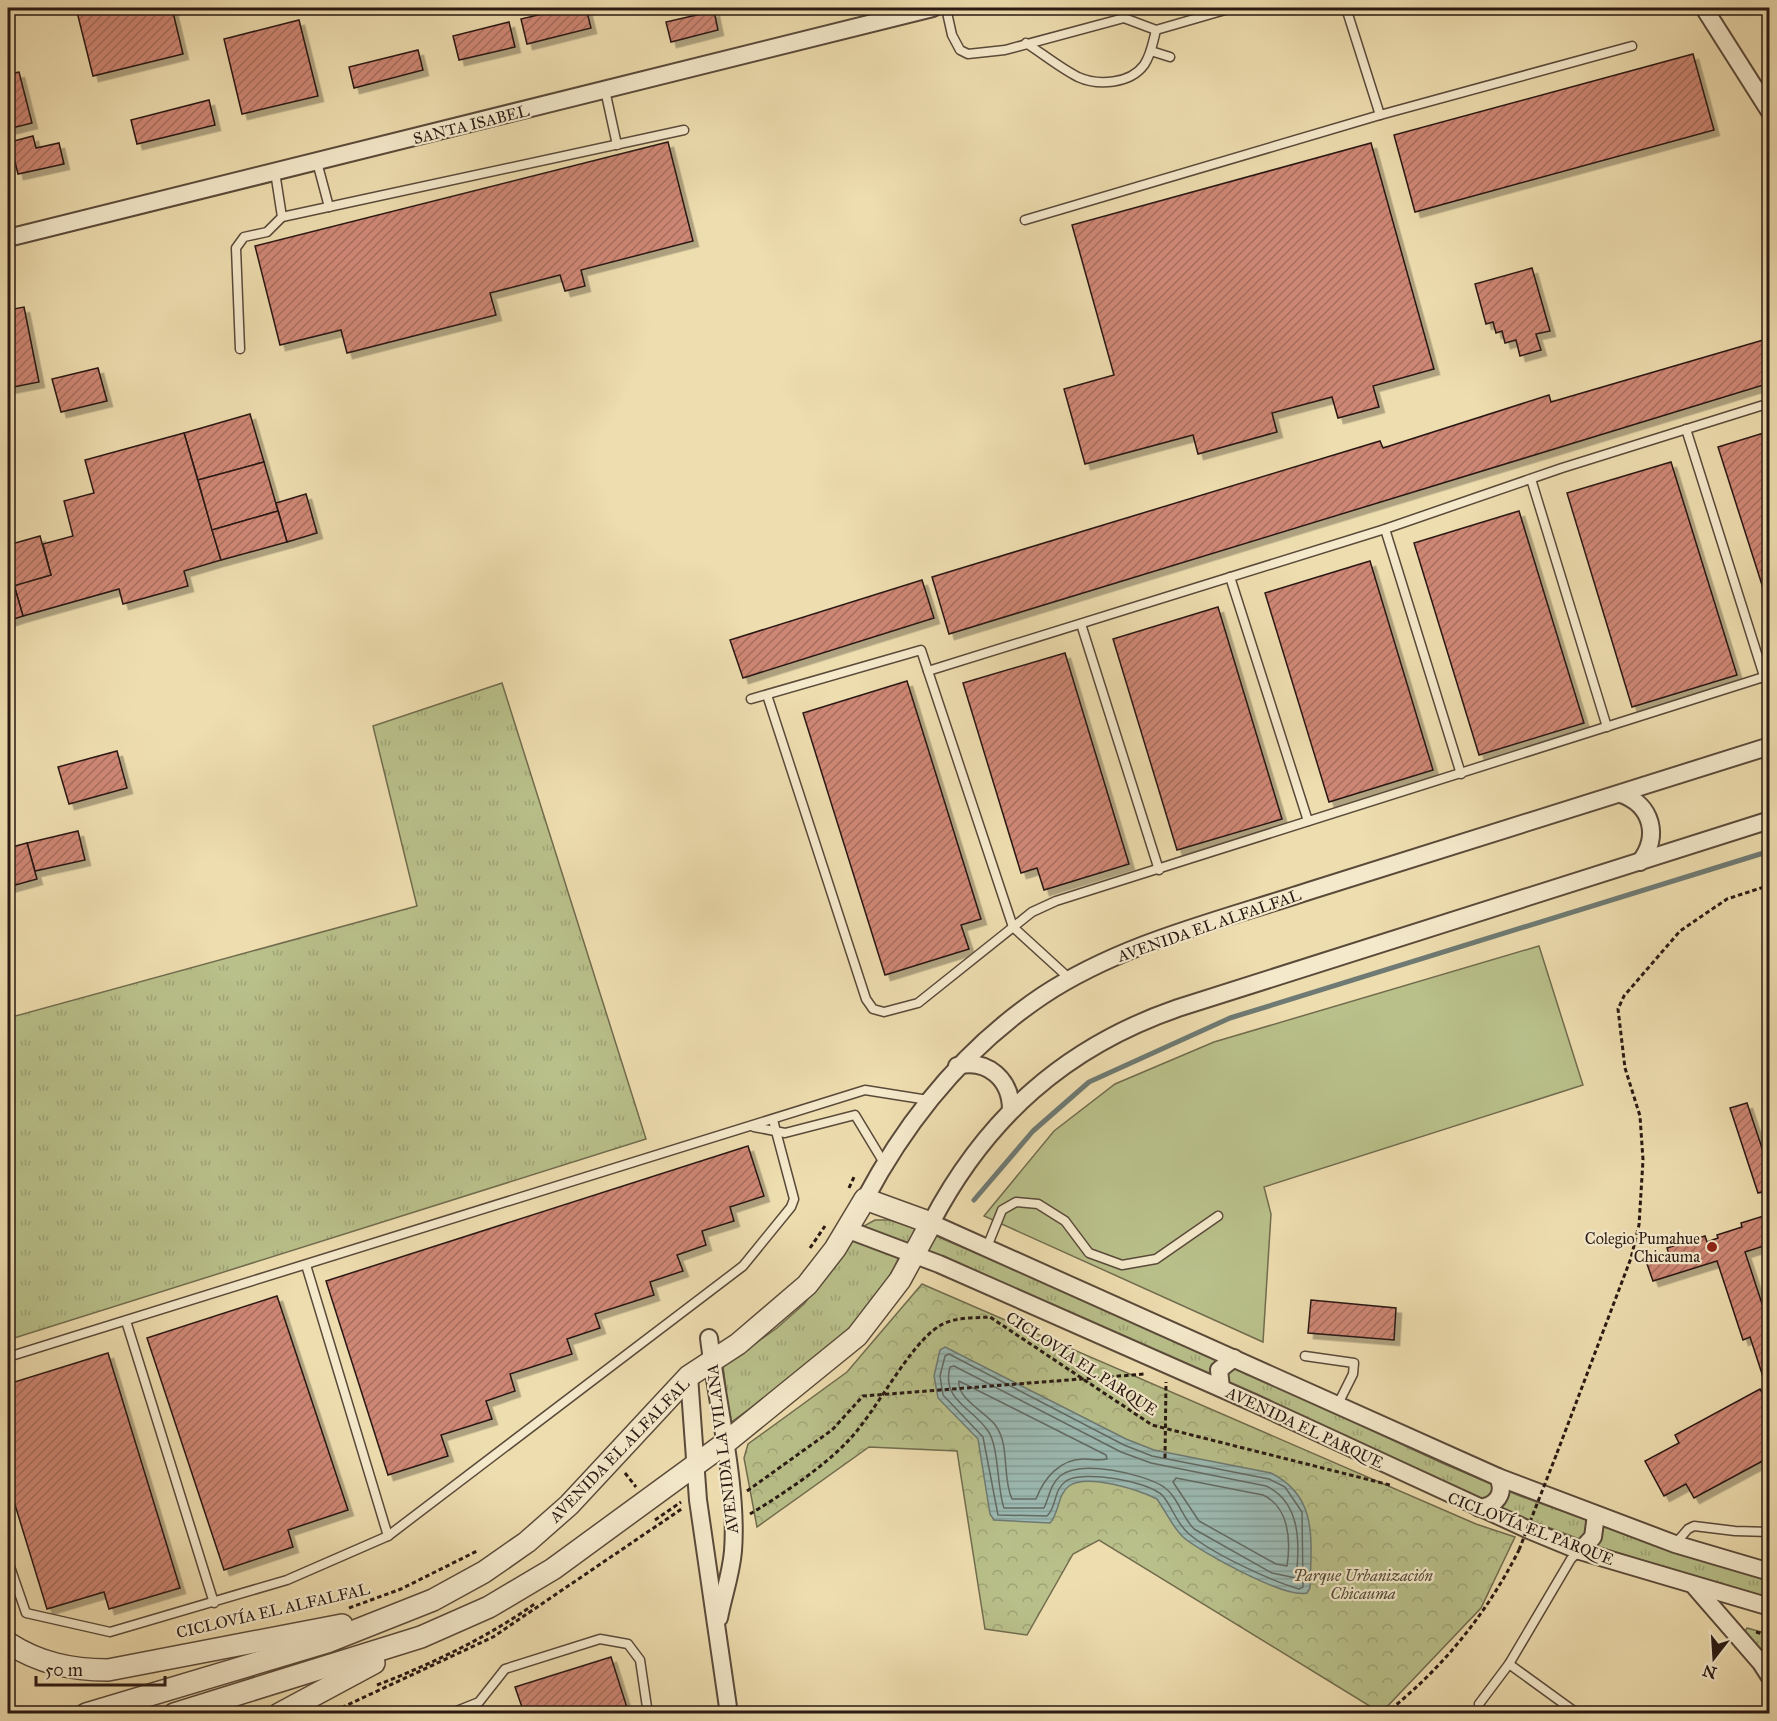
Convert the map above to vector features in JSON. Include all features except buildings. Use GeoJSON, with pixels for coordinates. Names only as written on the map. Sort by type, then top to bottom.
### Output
{"type":"FeatureCollection","features":[{"type":"Feature","properties":{"kind":"street","name":"SANTA ISABEL"},"geometry":{"type":"LineString","coordinates":[[8,238],[933,8]]}},
{"type":"Feature","properties":{"kind":"street"},"geometry":{"type":"LineString","coordinates":[[1704,8],[1770,112]]}},
{"type":"Feature","properties":{"kind":"street","name":"AVENIDA EL ALFALFAL"},"geometry":{"type":"LineString","coordinates":[[86,1713],[285,1656],[404,1612],[462,1586],[513,1552],[569,1505],[689,1376],[712,1363],[763,1325],[807,1284],[824,1264],[837,1225],[856,1195],[884,1163],[928,1100],[957,1066],[1008,1021],[1070,979],[1132,948],[1770,746]]}},
{"type":"Feature","properties":{"kind":"street"},"geometry":{"type":"LineString","coordinates":[[1621,794],[1639,803],[1650,820],[1649,846],[1640,862]]}},
{"type":"Feature","properties":{"kind":"street"},"geometry":{"type":"LineString","coordinates":[[279,1713],[422,1637],[472,1615],[522,1588],[648,1502],[724,1444],[857,1336],[885,1302],[915,1255],[957,1175],[1011,1110],[1045,1080],[1088,1050],[1161,1014],[1770,820]]}},
{"type":"Feature","properties":{"kind":"street"},"geometry":{"type":"LineString","coordinates":[[957,1066],[980,1065],[994,1072],[1006,1085],[1011,1110]]}},
{"type":"Feature","properties":{"kind":"street"},"geometry":{"type":"LineString","coordinates":[[856,1195],[931,1223]]}},
{"type":"Feature","properties":{"kind":"street","name":"AVENIDA EL PARQUE"},"geometry":{"type":"LineString","coordinates":[[931,1223],[1338,1404],[1498,1478],[1675,1544],[1770,1572]]}},
{"type":"Feature","properties":{"kind":"street","name":"AVENIDA EL PARQUE"},"geometry":{"type":"LineString","coordinates":[[837,1225],[915,1255],[1221,1388],[1479,1508],[1580,1551],[1770,1607]]}},
{"type":"Feature","properties":{"kind":"street","name":"AVENIDA LA VILANA"},"geometry":{"type":"LineString","coordinates":[[709,1338],[733,1524],[731,1565],[716,1631]]}},
{"type":"Feature","properties":{"kind":"street"},"geometry":{"type":"LineString","coordinates":[[1221,1388],[1220,1370],[1223,1364],[1234,1358]]}},
{"type":"Feature","properties":{"kind":"street","name":"AVENIDA LA VILANA"},"geometry":{"type":"LineString","coordinates":[[689,1376],[695,1465],[729,1713]]}},
{"type":"Feature","properties":{"kind":"street"},"geometry":{"type":"LineString","coordinates":[[1479,1508],[1488,1507],[1498,1500],[1501,1488],[1498,1478]]}},
{"type":"Feature","properties":{"kind":"street"},"geometry":{"type":"LineString","coordinates":[[1580,1551],[1593,1537],[1596,1515]]}},
{"type":"Feature","properties":{"kind":"street"},"geometry":{"type":"LineString","coordinates":[[1732,1562],[1770,1560]]}},
{"type":"Feature","properties":{"kind":"street"},"geometry":{"type":"LineString","coordinates":[[1695,1586],[1770,1677]]}},
{"type":"Feature","properties":{"kind":"street"},"geometry":{"type":"LineString","coordinates":[[8,1643],[52,1664],[72,1669],[108,1670],[404,1612]]}},
{"type":"Feature","properties":{"kind":"street"},"geometry":{"type":"LineString","coordinates":[[174,1713],[422,1637]]}},
{"type":"Feature","properties":{"kind":"lane"},"geometry":{"type":"LineString","coordinates":[[946,8],[952,34],[960,50],[969,54],[1005,50],[1124,18],[1156,30],[1232,8]]}},
{"type":"Feature","properties":{"kind":"lane"},"geometry":{"type":"LineString","coordinates":[[1122,8],[1124,18]]}},
{"type":"Feature","properties":{"kind":"lane"},"geometry":{"type":"LineString","coordinates":[[1346,8],[1380,115]]}},
{"type":"Feature","properties":{"kind":"lane"},"geometry":{"type":"LineString","coordinates":[[1026,43],[1080,77],[1109,83],[1131,76],[1143,67],[1151,51],[1156,30]]}},
{"type":"Feature","properties":{"kind":"lane"},"geometry":{"type":"LineString","coordinates":[[1025,220],[1380,115],[1632,46]]}},
{"type":"Feature","properties":{"kind":"lane"},"geometry":{"type":"LineString","coordinates":[[1151,51],[1170,57]]}},
{"type":"Feature","properties":{"kind":"lane"},"geometry":{"type":"LineString","coordinates":[[605,90],[617,145]]}},
{"type":"Feature","properties":{"kind":"lane"},"geometry":{"type":"LineString","coordinates":[[240,349],[236,248],[244,237],[267,232],[282,217],[684,130]]}},
{"type":"Feature","properties":{"kind":"lane"},"geometry":{"type":"LineString","coordinates":[[317,162],[329,207]]}},
{"type":"Feature","properties":{"kind":"lane"},"geometry":{"type":"LineString","coordinates":[[275,172],[282,217]]}},
{"type":"Feature","properties":{"kind":"lane"},"geometry":{"type":"LineString","coordinates":[[928,671],[1385,529],[1531,479],[1770,403]]}},
{"type":"Feature","properties":{"kind":"lane"},"geometry":{"type":"LineString","coordinates":[[767,695],[866,999],[873,1010],[884,1012],[918,1003],[1013,927],[1050,904],[1767,676],[1686,429]]}},
{"type":"Feature","properties":{"kind":"lane"},"geometry":{"type":"LineString","coordinates":[[1531,479],[1607,727]]}},
{"type":"Feature","properties":{"kind":"lane"},"geometry":{"type":"LineString","coordinates":[[1385,529],[1461,774]]}},
{"type":"Feature","properties":{"kind":"lane"},"geometry":{"type":"LineString","coordinates":[[1230,577],[1308,821]]}},
{"type":"Feature","properties":{"kind":"lane"},"geometry":{"type":"LineString","coordinates":[[1081,624],[1159,870]]}},
{"type":"Feature","properties":{"kind":"lane"},"geometry":{"type":"LineString","coordinates":[[752,699],[921,650],[1013,927],[1070,979]]}},
{"type":"Feature","properties":{"kind":"lane"},"geometry":{"type":"LineString","coordinates":[[8,1357],[865,1090],[928,1100]]}},
{"type":"Feature","properties":{"kind":"lane"},"geometry":{"type":"LineString","coordinates":[[751,1126],[785,1133],[855,1115],[884,1163]]}},
{"type":"Feature","properties":{"kind":"lane"},"geometry":{"type":"LineString","coordinates":[[8,1562],[26,1613],[110,1632],[287,1580],[388,1536],[743,1266],[791,1208],[794,1199],[773,1120]]}},
{"type":"Feature","properties":{"kind":"lane"},"geometry":{"type":"LineString","coordinates":[[987,1247],[1002,1210],[1016,1202],[1038,1204],[1065,1221],[1089,1253],[1122,1264],[1156,1259],[1218,1216]]}},
{"type":"Feature","properties":{"kind":"lane"},"geometry":{"type":"LineString","coordinates":[[306,1265],[388,1536]]}},
{"type":"Feature","properties":{"kind":"lane"},"geometry":{"type":"LineString","coordinates":[[126,1321],[214,1603]]}},
{"type":"Feature","properties":{"kind":"lane"},"geometry":{"type":"LineString","coordinates":[[1305,1356],[1354,1363],[1351,1380],[1338,1404]]}},
{"type":"Feature","properties":{"kind":"lane"},"geometry":{"type":"LineString","coordinates":[[1675,1544],[1688,1529],[1694,1526],[1770,1532]]}},
{"type":"Feature","properties":{"kind":"lane"},"geometry":{"type":"LineString","coordinates":[[1479,1704],[1509,1664],[1571,1559],[1580,1551]]}},
{"type":"Feature","properties":{"kind":"lane"},"geometry":{"type":"LineString","coordinates":[[449,1713],[479,1702],[505,1669],[600,1639],[628,1644],[640,1660],[648,1713]]}},
{"type":"Feature","properties":{"kind":"lane"},"geometry":{"type":"LineString","coordinates":[[1509,1664],[1578,1713]]}},
{"type":"Feature","properties":{"kind":"path"},"geometry":{"type":"LineString","coordinates":[[1385,1713],[1426,1679],[1472,1628],[1491,1601],[1519,1550],[1630,1258],[1639,1225],[1643,1187],[1640,1116],[1625,1068],[1618,1009],[1631,987],[1680,931],[1727,899],[1770,885]]}},
{"type":"Feature","properties":{"kind":"path"},"geometry":{"type":"LineString","coordinates":[[854,1177],[856,1195]]}},
{"type":"Feature","properties":{"kind":"path"},"geometry":{"type":"LineString","coordinates":[[809,1249],[837,1225]]}},
{"type":"Feature","properties":{"kind":"path","name":"CICLOVÍA EL PARQUE"},"geometry":{"type":"LineString","coordinates":[[733,1524],[772,1501],[846,1443],[924,1340],[941,1325],[962,1319],[990,1317],[1152,1425],[1394,1487]]}},
{"type":"Feature","properties":{"kind":"path"},"geometry":{"type":"LineString","coordinates":[[731,1502],[788,1464],[832,1430],[864,1396],[1052,1383],[1156,1373]]}},
{"type":"Feature","properties":{"kind":"path"},"geometry":{"type":"LineString","coordinates":[[1165,1458],[1166,1377]]}},
{"type":"Feature","properties":{"kind":"path"},"geometry":{"type":"LineString","coordinates":[[612,1457],[663,1521]]}},
{"type":"Feature","properties":{"kind":"path","name":"CICLOVÍA EL PARQUE"},"geometry":{"type":"LineString","coordinates":[[1517,1539],[1527,1543]]}},
{"type":"Feature","properties":{"kind":"path","name":"CICLOVÍA EL ALFALFAL"},"geometry":{"type":"LineString","coordinates":[[344,1609],[401,1589],[484,1548]]}},
{"type":"Feature","properties":{"kind":"path"},"geometry":{"type":"LineString","coordinates":[[1741,1639],[1755,1632],[1770,1636]]}},
{"type":"Feature","properties":{"kind":"green space"},"geometry":{"type":"Polygon","coordinates":[[[502,683],[646,1139],[8,1340],[8,1018],[417,906],[373,726],[502,683]]]}},
{"type":"Feature","properties":{"kind":"green space"},"geometry":{"type":"Polygon","coordinates":[[[1539,946],[1583,1085],[1264,1187],[1271,1214],[1263,1342],[984,1216],[1054,1131],[1115,1084],[1214,1042],[1539,946]]]}},
{"type":"Feature","properties":{"kind":"green space"},"geometry":{"type":"Polygon","coordinates":[[[875,1220],[889,1220],[918,1228],[1178,1340],[1442,1463],[1520,1496],[1697,1559],[1769,1577],[1769,1599],[1606,1549],[1513,1514],[923,1256],[898,1259],[884,1285],[867,1309],[847,1331],[802,1370],[730,1423],[723,1366],[777,1328],[804,1304],[862,1227],[875,1220]]]}},
{"type":"Feature","properties":{"kind":"green space","name":"Parque Urbanización Chicauma"},"geometry":{"type":"Polygon","coordinates":[[[922,1284],[1476,1524],[1515,1537],[1481,1608],[1381,1713],[1099,1540],[1073,1554],[1027,1635],[985,1629],[957,1451],[869,1447],[757,1527],[744,1458],[748,1444],[847,1372],[922,1284]]]}},
{"type":"Feature","properties":{"kind":"green space"},"geometry":{"type":"Polygon","coordinates":[[[1747,1628],[1769,1634],[1769,1665],[1744,1633],[1747,1628]]]}},
{"type":"Feature","properties":{"kind":"water"},"geometry":{"type":"Polygon","coordinates":[[[945,1347],[1126,1439],[1154,1450],[1271,1473],[1286,1483],[1297,1494],[1305,1508],[1309,1522],[1311,1554],[1310,1588],[1307,1593],[1281,1589],[1224,1563],[1183,1537],[1157,1499],[1113,1484],[1088,1481],[1077,1482],[1069,1486],[1062,1494],[1056,1514],[1050,1523],[994,1520],[990,1514],[978,1439],[938,1398],[934,1376],[940,1350],[945,1347]]]}},
{"type":"Feature","properties":{"kind":"waterway"},"geometry":{"type":"LineString","coordinates":[[974,1200],[1033,1131],[1089,1082],[1230,1018],[1770,851]]}},
{"type":"Feature","properties":{"kind":"place","name":"Colegio Pumahue Chicauma"},"geometry":{"type":"Point","coordinates":[1712,1247]}}]}
